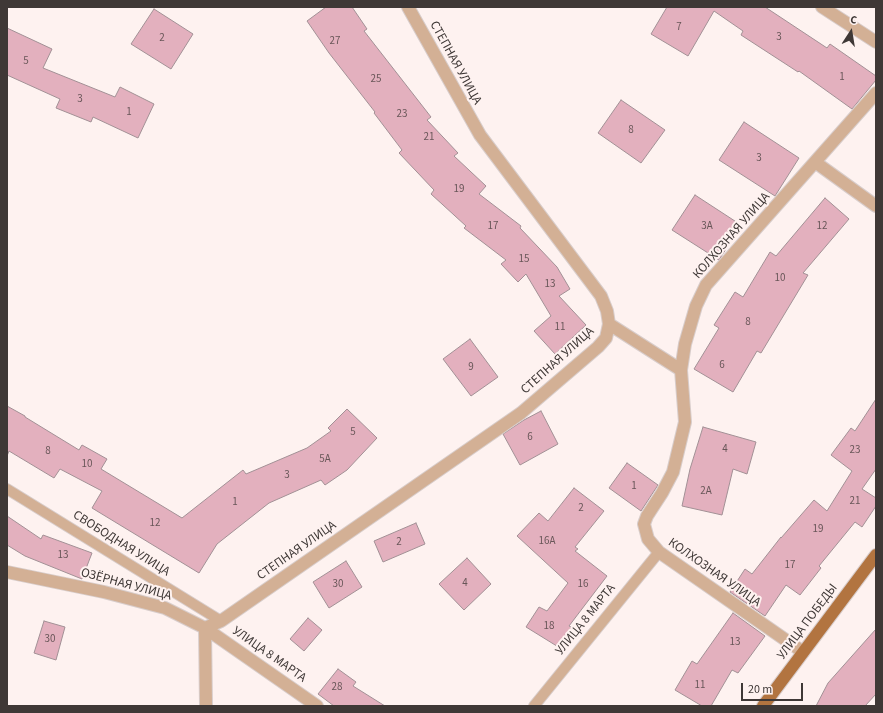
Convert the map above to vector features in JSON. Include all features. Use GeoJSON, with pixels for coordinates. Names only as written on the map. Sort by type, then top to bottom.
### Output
{"type":"FeatureCollection","features":[{"type":"Feature","properties":{"kind":"main road","name":"УЛИЦА ПОБЕДЫ"},"geometry":{"type":"LineString","coordinates":[[763,706],[876,555]]}},
{"type":"Feature","properties":{"kind":"street","name":"СТЕПНАЯ УЛИЦА"},"geometry":{"type":"LineString","coordinates":[[206,628],[221,621],[521,413],[598,347],[606,338],[610,324],[601,296],[480,135],[408,7]]}},
{"type":"Feature","properties":{"kind":"street"},"geometry":{"type":"LineString","coordinates":[[822,7],[876,42]]}},
{"type":"Feature","properties":{"kind":"street","name":"КОЛХОЗНАЯ УЛИЦА"},"geometry":{"type":"LineString","coordinates":[[803,652],[659,552],[648,539],[644,524],[647,516],[662,493],[673,472],[685,422],[681,370],[685,344],[696,306],[706,285],[876,93]]}},
{"type":"Feature","properties":{"kind":"street"},"geometry":{"type":"LineString","coordinates":[[815,162],[876,206]]}},
{"type":"Feature","properties":{"kind":"street"},"geometry":{"type":"LineString","coordinates":[[610,324],[681,370]]}},
{"type":"Feature","properties":{"kind":"street","name":"ОЗЁРНАЯ УЛИЦА"},"geometry":{"type":"LineString","coordinates":[[7,572],[104,592],[165,608],[206,628]]}},
{"type":"Feature","properties":{"kind":"street"},"geometry":{"type":"LineString","coordinates":[[206,628],[206,706]]}},
{"type":"Feature","properties":{"kind":"street","name":"УЛИЦА 8 МАРТА"},"geometry":{"type":"LineString","coordinates":[[206,628],[317,706]]}},
{"type":"Feature","properties":{"kind":"lane","name":"СВОБОДНАЯ УЛИЦА"},"geometry":{"type":"LineString","coordinates":[[7,489],[221,621]]}},
{"type":"Feature","properties":{"kind":"lane","name":"УЛИЦА 8 МАРТА"},"geometry":{"type":"LineString","coordinates":[[534,706],[659,552]]}},
{"type":"Feature","properties":{"kind":"building"},"geometry":{"type":"Polygon","coordinates":[[[326,7],[352,7],[367,29],[364,31],[431,117],[427,120],[458,153],[454,156],[486,186],[479,194],[521,226],[520,228],[557,267],[570,289],[559,296],[586,325],[555,354],[534,331],[551,316],[526,274],[518,282],[501,264],[506,260],[464,228],[466,226],[431,194],[434,190],[399,153],[402,150],[374,113],[375,112],[329,53],[307,21],[326,7]]]}},
{"type":"Feature","properties":{"kind":"building"},"geometry":{"type":"Polygon","coordinates":[[[667,7],[765,7],[827,48],[830,44],[876,76],[876,80],[852,109],[799,71],[798,72],[741,35],[743,31],[714,11],[688,56],[651,34],[667,7]]]}},
{"type":"Feature","properties":{"kind":"building"},"geometry":{"type":"Polygon","coordinates":[[[154,9],[193,34],[171,69],[131,44],[154,9]]]}},
{"type":"Feature","properties":{"kind":"building"},"geometry":{"type":"Polygon","coordinates":[[[7,28],[52,49],[43,68],[115,97],[120,87],[154,104],[138,138],[93,117],[91,122],[56,108],[60,99],[7,75],[7,28]]]}},
{"type":"Feature","properties":{"kind":"building"},"geometry":{"type":"Polygon","coordinates":[[[621,100],[665,130],[641,163],[598,133],[621,100]]]}},
{"type":"Feature","properties":{"kind":"building"},"geometry":{"type":"Polygon","coordinates":[[[744,122],[799,158],[775,196],[719,160],[744,122]]]}},
{"type":"Feature","properties":{"kind":"building"},"geometry":{"type":"Polygon","coordinates":[[[695,195],[741,225],[719,260],[672,230],[695,195]]]}},
{"type":"Feature","properties":{"kind":"building"},"geometry":{"type":"Polygon","coordinates":[[[825,198],[849,219],[803,273],[808,275],[761,353],[757,351],[733,392],[694,369],[719,328],[714,325],[735,292],[743,297],[770,252],[776,256],[825,198]]]}},
{"type":"Feature","properties":{"kind":"building"},"geometry":{"type":"Polygon","coordinates":[[[470,339],[498,377],[471,396],[443,359],[470,339]]]}},
{"type":"Feature","properties":{"kind":"building"},"geometry":{"type":"Polygon","coordinates":[[[876,399],[876,469],[862,489],[876,498],[876,506],[862,527],[855,522],[819,566],[821,568],[800,595],[786,585],[765,616],[730,592],[745,569],[752,574],[781,537],[814,500],[827,511],[852,471],[831,455],[851,428],[855,431],[876,399]]]}},
{"type":"Feature","properties":{"kind":"building"},"geometry":{"type":"Polygon","coordinates":[[[7,406],[79,450],[82,445],[107,459],[101,469],[182,518],[243,470],[246,474],[307,448],[331,431],[328,428],[347,409],[377,438],[347,470],[325,485],[321,480],[269,503],[217,544],[199,573],[92,508],[102,491],[60,469],[54,478],[9,451],[7,456],[7,406]]]}},
{"type":"Feature","properties":{"kind":"building"},"geometry":{"type":"Polygon","coordinates":[[[541,411],[558,444],[520,465],[503,434],[541,411]]]}},
{"type":"Feature","properties":{"kind":"building"},"geometry":{"type":"Polygon","coordinates":[[[703,427],[756,442],[747,474],[733,469],[722,515],[682,506],[690,469],[703,427]]]}},
{"type":"Feature","properties":{"kind":"building"},"geometry":{"type":"Polygon","coordinates":[[[627,463],[658,485],[641,511],[609,488],[627,463]]]}},
{"type":"Feature","properties":{"kind":"building"},"geometry":{"type":"Polygon","coordinates":[[[574,488],[604,511],[575,547],[578,549],[575,551],[607,576],[569,626],[573,628],[560,648],[526,627],[539,607],[547,611],[568,583],[517,536],[539,513],[548,521],[574,488]]]}},
{"type":"Feature","properties":{"kind":"building"},"geometry":{"type":"Polygon","coordinates":[[[7,516],[41,539],[43,535],[92,553],[82,579],[25,556],[7,545],[7,516]]]}},
{"type":"Feature","properties":{"kind":"building"},"geometry":{"type":"Polygon","coordinates":[[[416,523],[425,544],[383,562],[374,541],[416,523]]]}},
{"type":"Feature","properties":{"kind":"building"},"geometry":{"type":"Polygon","coordinates":[[[467,558],[491,584],[464,610],[439,584],[467,558]]]}},
{"type":"Feature","properties":{"kind":"building"},"geometry":{"type":"Polygon","coordinates":[[[346,561],[362,587],[329,608],[313,582],[346,561]]]}},
{"type":"Feature","properties":{"kind":"building"},"geometry":{"type":"Polygon","coordinates":[[[733,613],[765,636],[738,673],[732,670],[711,706],[702,706],[675,690],[692,661],[697,664],[733,613]]]}},
{"type":"Feature","properties":{"kind":"building"},"geometry":{"type":"Polygon","coordinates":[[[308,618],[322,630],[304,651],[290,639],[308,618]]]}},
{"type":"Feature","properties":{"kind":"building"},"geometry":{"type":"Polygon","coordinates":[[[44,621],[65,627],[56,660],[34,653],[44,621]]]}},
{"type":"Feature","properties":{"kind":"building"},"geometry":{"type":"Polygon","coordinates":[[[876,629],[876,694],[865,706],[816,706],[828,683],[876,629]]]}},
{"type":"Feature","properties":{"kind":"building"},"geometry":{"type":"Polygon","coordinates":[[[338,669],[356,682],[353,686],[385,706],[334,706],[318,694],[338,669]]]}}]}
